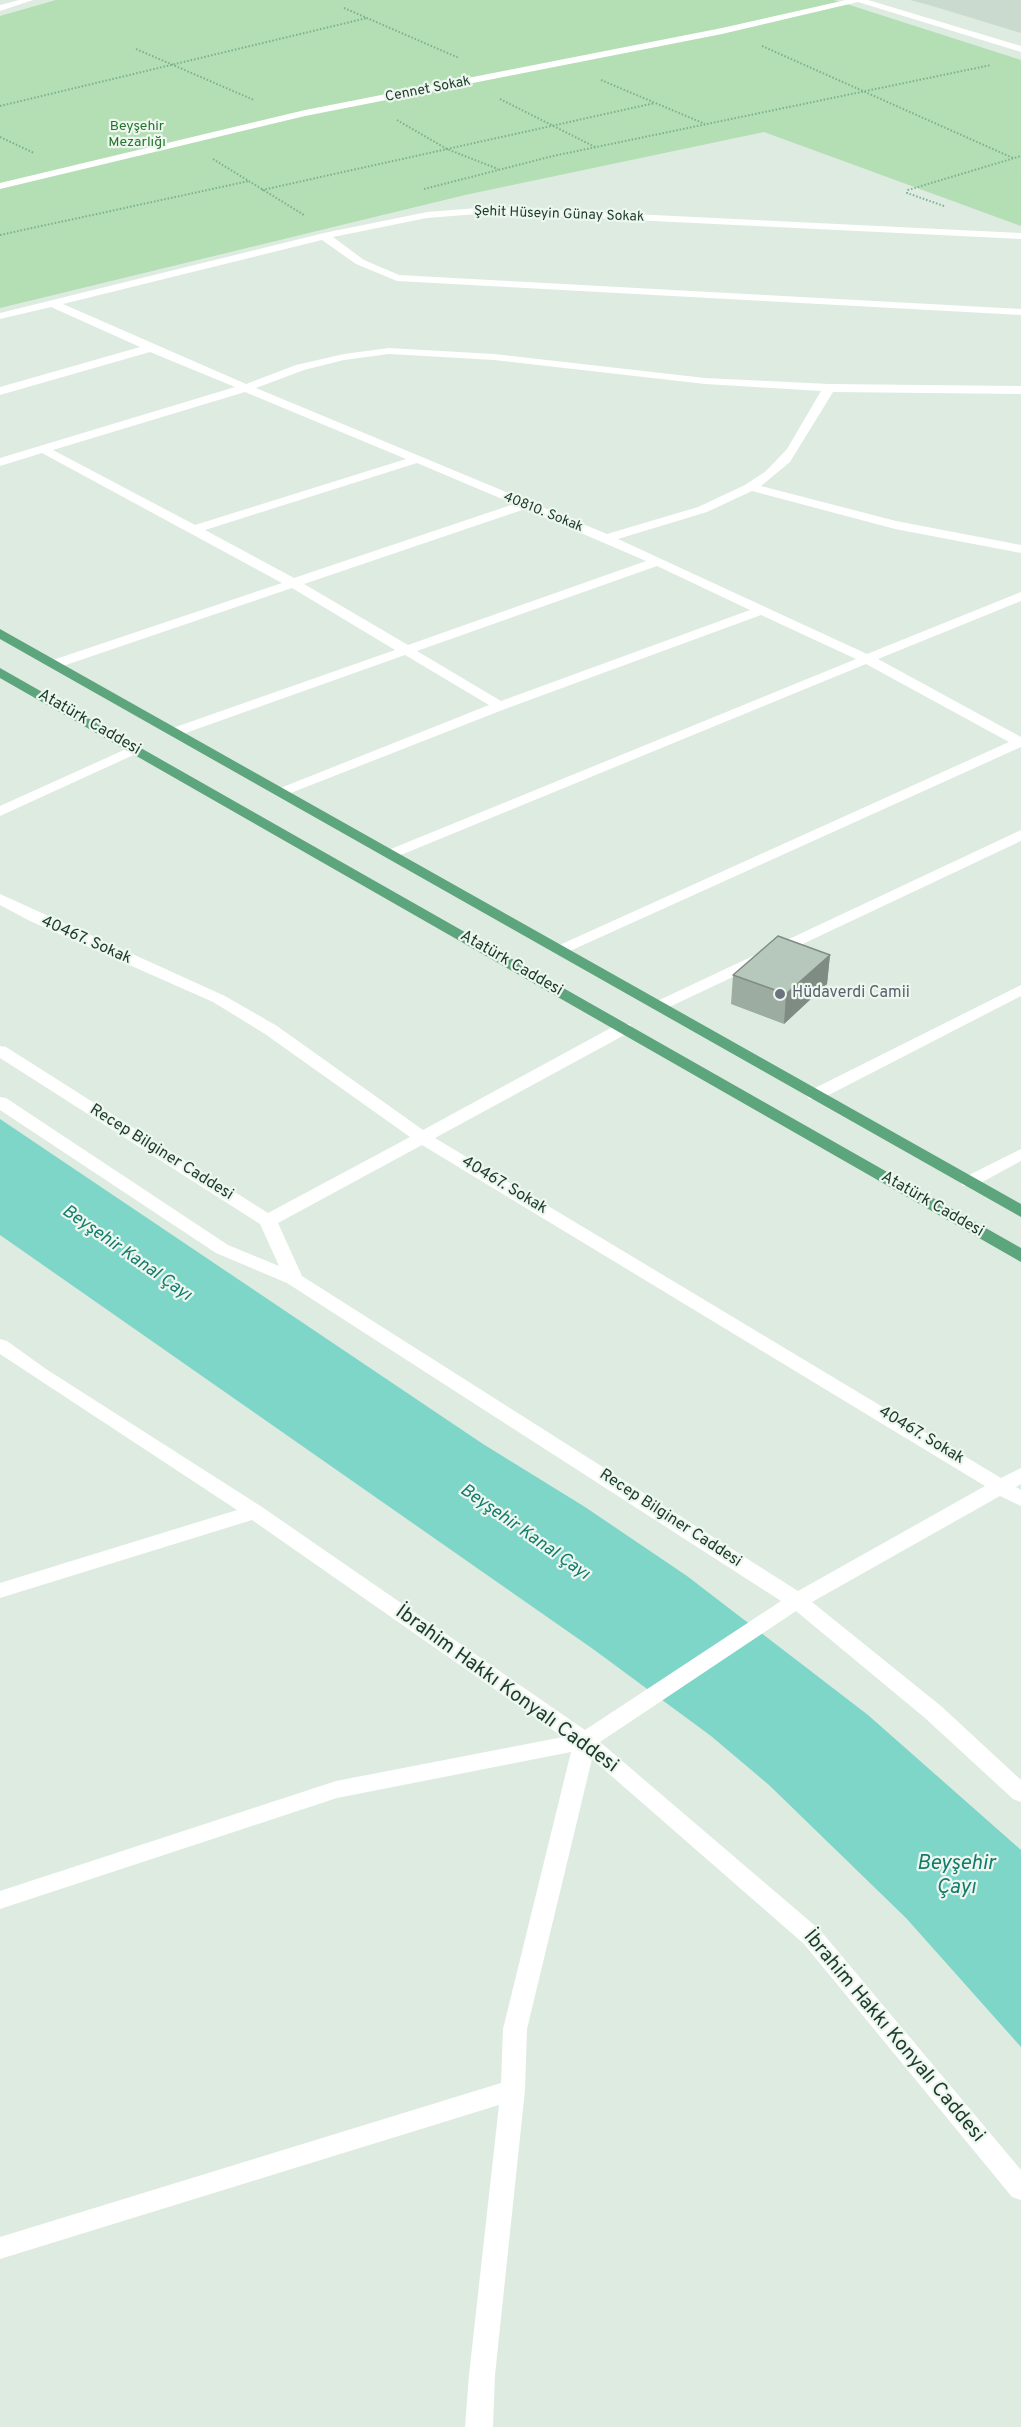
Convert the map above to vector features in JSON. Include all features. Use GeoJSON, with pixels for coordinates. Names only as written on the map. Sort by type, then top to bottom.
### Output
{"type":"FeatureCollection","features":[{"type":"Feature","properties":{"kind":"main road"},"geometry":{"type":"LineString","coordinates":[[0,633],[1021,1211]]}},
{"type":"Feature","properties":{"kind":"main road","name":"Atatürk Caddesi"},"geometry":{"type":"LineString","coordinates":[[0,672],[1021,1256]]}},
{"type":"Feature","properties":{"kind":"street"},"geometry":{"type":"LineString","coordinates":[[0,8],[29,0]]}},
{"type":"Feature","properties":{"kind":"street"},"geometry":{"type":"LineString","coordinates":[[858,0],[1021,49]]}},
{"type":"Feature","properties":{"kind":"street","name":"Cennet Sokak"},"geometry":{"type":"LineString","coordinates":[[0,186],[291,116],[562,64],[858,0]]}},
{"type":"Feature","properties":{"kind":"street","name":"Şehit Hüseyin Günay Sokak"},"geometry":{"type":"LineString","coordinates":[[0,316],[324,236],[427,215],[490,210],[1021,236]]}},
{"type":"Feature","properties":{"kind":"street"},"geometry":{"type":"LineString","coordinates":[[324,236],[360,262],[397,278],[1021,312]]}},
{"type":"Feature","properties":{"kind":"street","name":"40810. Sokak"},"geometry":{"type":"LineString","coordinates":[[54,304],[151,348],[248,387],[415,460],[606,538],[867,659],[1021,742]]}},
{"type":"Feature","properties":{"kind":"street"},"geometry":{"type":"LineString","coordinates":[[0,391],[151,348]]}},
{"type":"Feature","properties":{"kind":"street"},"geometry":{"type":"LineString","coordinates":[[0,462],[248,387],[300,367],[344,357],[389,351],[494,357],[705,381],[829,388],[1021,390]]}},
{"type":"Feature","properties":{"kind":"street"},"geometry":{"type":"LineString","coordinates":[[606,538],[652,527],[697,512],[750,487],[784,461],[829,388]]}},
{"type":"Feature","properties":{"kind":"street"},"geometry":{"type":"LineString","coordinates":[[43,449],[293,583],[500,706]]}},
{"type":"Feature","properties":{"kind":"street"},"geometry":{"type":"LineString","coordinates":[[193,530],[415,460]]}},
{"type":"Feature","properties":{"kind":"street"},"geometry":{"type":"LineString","coordinates":[[750,487],[895,525],[1021,549]]}},
{"type":"Feature","properties":{"kind":"street"},"geometry":{"type":"LineString","coordinates":[[55,664],[524,505]]}},
{"type":"Feature","properties":{"kind":"street"},"geometry":{"type":"LineString","coordinates":[[175,732],[657,562]]}},
{"type":"Feature","properties":{"kind":"street"},"geometry":{"type":"LineString","coordinates":[[392,854],[1021,597]]}},
{"type":"Feature","properties":{"kind":"street"},"geometry":{"type":"LineString","coordinates":[[283,792],[500,706],[761,610]]}},
{"type":"Feature","properties":{"kind":"street"},"geometry":{"type":"LineString","coordinates":[[561,950],[1021,742]]}},
{"type":"Feature","properties":{"kind":"street"},"geometry":{"type":"LineString","coordinates":[[0,812],[135,749]]}},
{"type":"Feature","properties":{"kind":"street"},"geometry":{"type":"LineString","coordinates":[[659,1006],[1021,835]]}},
{"type":"Feature","properties":{"kind":"street","name":"40467. Sokak"},"geometry":{"type":"LineString","coordinates":[[0,900],[219,999],[271,1030],[423,1138],[1003,1485],[1021,1499]]}},
{"type":"Feature","properties":{"kind":"street"},"geometry":{"type":"LineString","coordinates":[[815,1095],[1021,990]]}},
{"type":"Feature","properties":{"kind":"street"},"geometry":{"type":"LineString","coordinates":[[294,1279],[268,1221],[624,1028]]}},
{"type":"Feature","properties":{"kind":"street","name":"Recep Bilginer Caddesi"},"geometry":{"type":"LineString","coordinates":[[0,1051],[268,1221]]}},
{"type":"Feature","properties":{"kind":"street","name":"Recep Bilginer Caddesi"},"geometry":{"type":"LineString","coordinates":[[0,1102],[222,1249],[294,1279],[797,1601],[933,1712],[1021,1793]]}},
{"type":"Feature","properties":{"kind":"street"},"geometry":{"type":"LineString","coordinates":[[969,1182],[1021,1154]]}},
{"type":"Feature","properties":{"kind":"street","name":"İbrahim Hakkı Konyalı Caddesi"},"geometry":{"type":"LineString","coordinates":[[0,1345],[39,1374],[255,1512],[585,1741],[812,1937],[1021,2189]]}},
{"type":"Feature","properties":{"kind":"street"},"geometry":{"type":"LineString","coordinates":[[0,1900],[336,1790],[585,1741],[774,1614],[1021,1475]]}},
{"type":"Feature","properties":{"kind":"street"},"geometry":{"type":"LineString","coordinates":[[0,1591],[255,1512]]}},
{"type":"Feature","properties":{"kind":"street"},"geometry":{"type":"LineString","coordinates":[[479,2427],[482,2375],[513,2090],[515,2029],[585,1741]]}},
{"type":"Feature","properties":{"kind":"street"},"geometry":{"type":"LineString","coordinates":[[0,2248],[513,2090]]}},
{"type":"Feature","properties":{"kind":"path"},"geometry":{"type":"LineString","coordinates":[[344,8],[461,59]]}},
{"type":"Feature","properties":{"kind":"path"},"geometry":{"type":"LineString","coordinates":[[0,106],[367,18]]}},
{"type":"Feature","properties":{"kind":"path"},"geometry":{"type":"LineString","coordinates":[[753,42],[1013,158]]}},
{"type":"Feature","properties":{"kind":"path"},"geometry":{"type":"LineString","coordinates":[[136,49],[291,116]]}},
{"type":"Feature","properties":{"kind":"path"},"geometry":{"type":"LineString","coordinates":[[562,64],[706,124]]}},
{"type":"Feature","properties":{"kind":"path"},"geometry":{"type":"LineString","coordinates":[[422,190],[596,147],[998,64]]}},
{"type":"Feature","properties":{"kind":"path"},"geometry":{"type":"LineString","coordinates":[[467,82],[596,147]]}},
{"type":"Feature","properties":{"kind":"path"},"geometry":{"type":"LineString","coordinates":[[364,102],[447,149],[499,170]]}},
{"type":"Feature","properties":{"kind":"path"},"geometry":{"type":"LineString","coordinates":[[262,190],[654,102]]}},
{"type":"Feature","properties":{"kind":"path"},"geometry":{"type":"LineString","coordinates":[[0,137],[36,154]]}},
{"type":"Feature","properties":{"kind":"path"},"geometry":{"type":"LineString","coordinates":[[185,142],[309,218],[298,221]]}},
{"type":"Feature","properties":{"kind":"path"},"geometry":{"type":"LineString","coordinates":[[947,207],[908,193],[908,190],[1021,156]]}},
{"type":"Feature","properties":{"kind":"path"},"geometry":{"type":"LineString","coordinates":[[0,236],[249,181]]}},
{"type":"Feature","properties":{"kind":"shaded area"},"geometry":{"type":"Polygon","coordinates":[[[910,0],[1021,0],[1021,33],[929,5],[910,0]]]}},
{"type":"Feature","properties":{"kind":"green space","name":"Beyşehir Mezarlığı"},"geometry":{"type":"Polygon","coordinates":[[[56,0],[834,0],[1021,60],[1021,226],[764,132],[465,195],[0,308],[0,16],[56,0]]]}},
{"type":"Feature","properties":{"kind":"water","name":"Beyşehir Çayı"},"geometry":{"type":"Polygon","coordinates":[[[0,1119],[483,1444],[585,1507],[687,1576],[868,1715],[1021,1850],[1021,2047],[906,1918],[769,1785],[711,1736],[593,1649],[0,1235],[0,1119]]]}},
{"type":"Feature","properties":{"kind":"building"},"geometry":{"type":"Polygon","coordinates":[[[778,936],[830,955],[786,994],[733,975],[778,936]]]}},
{"type":"Feature","properties":{"kind":"place","name":"Hüdaverdi Camii"},"geometry":{"type":"Point","coordinates":[780,994]}},
{"type":"Feature","properties":{"kind":"water label","name":"Beyşehir Kanal Çayı"},"geometry":{"type":"Point","coordinates":[126,1254]}},
{"type":"Feature","properties":{"kind":"water label","name":"Beyşehir Kanal Çayı"},"geometry":{"type":"Point","coordinates":[524,1533]}}]}
